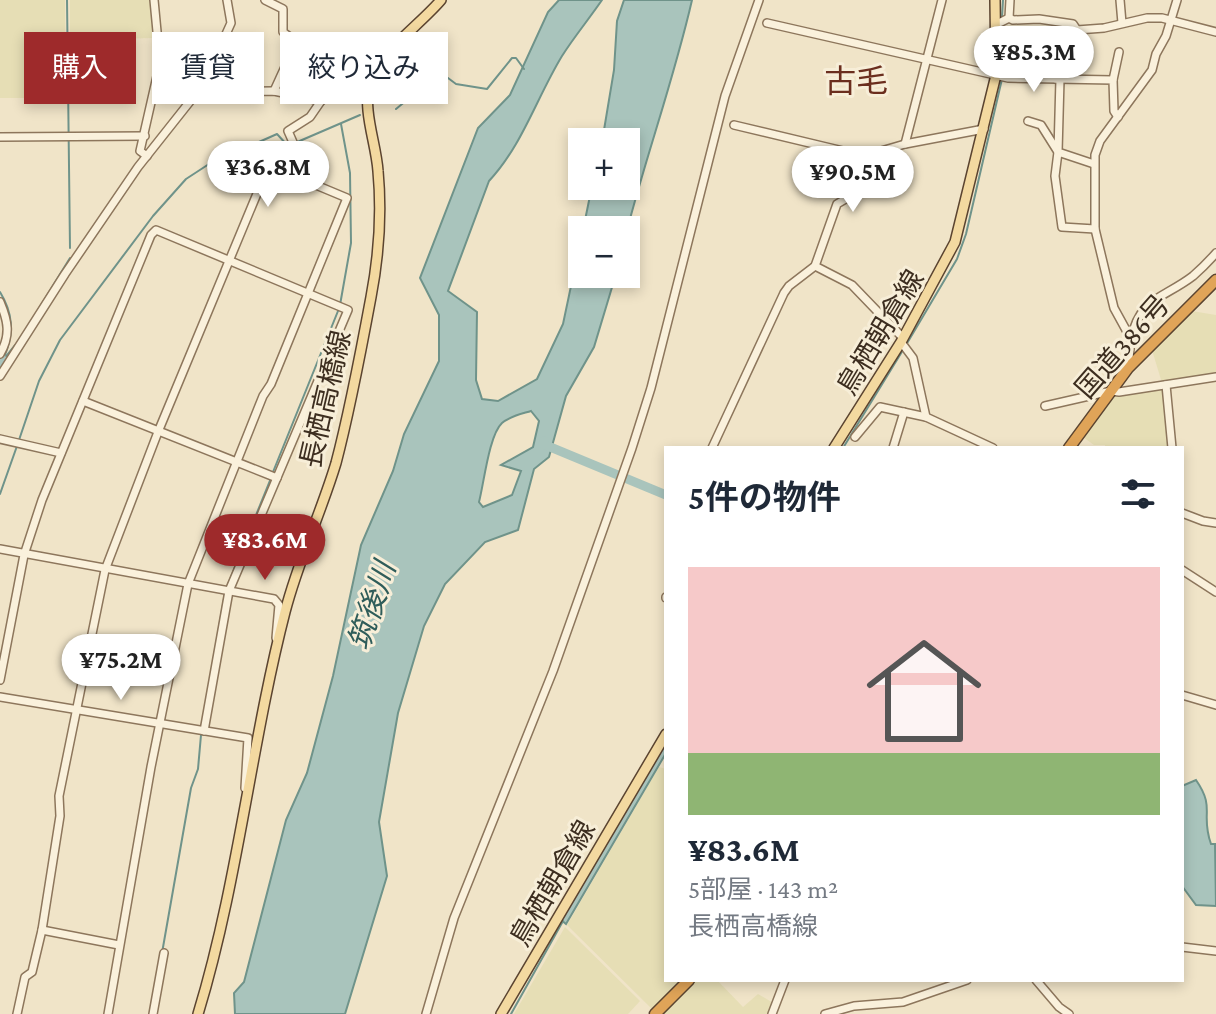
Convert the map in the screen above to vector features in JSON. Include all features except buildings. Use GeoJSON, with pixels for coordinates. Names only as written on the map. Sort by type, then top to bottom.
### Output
{"type":"FeatureCollection","features":[{"type":"Feature","properties":{"kind":"highway","name":"国道386号"},"geometry":{"type":"LineString","coordinates":[[1070,446],[1128,368],[1216,280]]}},
{"type":"Feature","properties":{"kind":"highway"},"geometry":{"type":"LineString","coordinates":[[655,1014],[687,982]]}},
{"type":"Feature","properties":{"kind":"main road"},"geometry":{"type":"LineString","coordinates":[[412,32],[441,0]]}},
{"type":"Feature","properties":{"kind":"main road","name":"鳥栖朝倉線"},"geometry":{"type":"LineString","coordinates":[[835,446],[903,341],[955,242],[1001,76],[995,0]]}},
{"type":"Feature","properties":{"kind":"main road","name":"長栖高橋線"},"geometry":{"type":"LineString","coordinates":[[198,1014],[247,799],[285,610],[336,463],[371,296],[380,240],[381,208],[368,104]]}},
{"type":"Feature","properties":{"kind":"main road","name":"鳥栖朝倉線"},"geometry":{"type":"LineString","coordinates":[[501,1014],[664,737]]}},
{"type":"Feature","properties":{"kind":"street"},"geometry":{"type":"LineString","coordinates":[[145,155],[145,136],[160,63],[154,0]]}},
{"type":"Feature","properties":{"kind":"street"},"geometry":{"type":"LineString","coordinates":[[227,0],[231,23],[228,32]]}},
{"type":"Feature","properties":{"kind":"street"},"geometry":{"type":"LineString","coordinates":[[265,0],[283,9],[283,32],[294,40],[295,45],[274,91]]}},
{"type":"Feature","properties":{"kind":"street"},"geometry":{"type":"LineString","coordinates":[[426,1014],[457,909],[543,699],[632,448],[651,388],[725,96],[759,0]]}},
{"type":"Feature","properties":{"kind":"street"},"geometry":{"type":"LineString","coordinates":[[905,144],[942,0]]}},
{"type":"Feature","properties":{"kind":"street"},"geometry":{"type":"LineString","coordinates":[[1009,18],[1010,0]]}},
{"type":"Feature","properties":{"kind":"street"},"geometry":{"type":"LineString","coordinates":[[1120,0],[1122,23]]}},
{"type":"Feature","properties":{"kind":"street"},"geometry":{"type":"LineString","coordinates":[[1131,339],[1114,308],[1095,229],[1094,164],[1100,141],[1152,70],[1177,0]]}},
{"type":"Feature","properties":{"kind":"street"},"geometry":{"type":"LineString","coordinates":[[995,25],[1009,18],[1039,19],[1073,24],[1077,30]]}},
{"type":"Feature","properties":{"kind":"street"},"geometry":{"type":"LineString","coordinates":[[1095,229],[1062,227],[1055,176],[1058,152],[1058,46],[1077,30],[1104,28],[1147,18],[1216,32]]}},
{"type":"Feature","properties":{"kind":"street"},"geometry":{"type":"LineString","coordinates":[[767,23],[1001,76],[1113,80]]}},
{"type":"Feature","properties":{"kind":"street"},"geometry":{"type":"LineString","coordinates":[[1118,117],[1114,111],[1113,80],[1119,52]]}},
{"type":"Feature","properties":{"kind":"street"},"geometry":{"type":"LineString","coordinates":[[264,91],[280,92]]}},
{"type":"Feature","properties":{"kind":"street"},"geometry":{"type":"LineString","coordinates":[[0,374],[145,155],[187,104]]}},
{"type":"Feature","properties":{"kind":"street"},"geometry":{"type":"LineString","coordinates":[[108,1014],[159,724],[188,584],[347,198],[311,183],[288,131],[310,117],[319,104]]}},
{"type":"Feature","properties":{"kind":"street"},"geometry":{"type":"LineString","coordinates":[[1028,121],[1041,125],[1058,152],[1094,164]]}},
{"type":"Feature","properties":{"kind":"street"},"geometry":{"type":"LineString","coordinates":[[734,125],[864,156],[905,144],[984,129]]}},
{"type":"Feature","properties":{"kind":"street"},"geometry":{"type":"LineString","coordinates":[[0,137],[145,136]]}},
{"type":"Feature","properties":{"kind":"street"},"geometry":{"type":"LineString","coordinates":[[17,1014],[25,977],[32,972],[42,930],[60,816],[59,796],[105,570],[158,432],[266,172],[272,163],[294,147]]}},
{"type":"Feature","properties":{"kind":"street"},"geometry":{"type":"LineString","coordinates":[[713,446],[784,293],[815,266],[837,204],[854,194],[864,156]]}},
{"type":"Feature","properties":{"kind":"street"},"geometry":{"type":"LineString","coordinates":[[0,680],[24,555],[42,500],[151,235],[156,230],[348,310],[229,591],[204,731]]}},
{"type":"Feature","properties":{"kind":"street"},"geometry":{"type":"LineString","coordinates":[[1128,368],[1137,319],[1150,301],[1191,278],[1216,253]]}},
{"type":"Feature","properties":{"kind":"street"},"geometry":{"type":"LineString","coordinates":[[815,266],[852,285],[903,341],[910,352],[926,417]]}},
{"type":"Feature","properties":{"kind":"street"},"geometry":{"type":"LineString","coordinates":[[0,302],[8,324],[0,354]]}},
{"type":"Feature","properties":{"kind":"street"},"geometry":{"type":"LineString","coordinates":[[1045,406],[1111,391],[1216,377]]}},
{"type":"Feature","properties":{"kind":"street"},"geometry":{"type":"LineString","coordinates":[[1166,385],[1172,446]]}},
{"type":"Feature","properties":{"kind":"street"},"geometry":{"type":"LineString","coordinates":[[83,401],[277,478]]}},
{"type":"Feature","properties":{"kind":"street"},"geometry":{"type":"LineString","coordinates":[[855,437],[880,407],[926,417],[989,446]]}},
{"type":"Feature","properties":{"kind":"street"},"geometry":{"type":"LineString","coordinates":[[894,446],[904,412]]}},
{"type":"Feature","properties":{"kind":"street"},"geometry":{"type":"LineString","coordinates":[[0,439],[61,453]]}},
{"type":"Feature","properties":{"kind":"street"},"geometry":{"type":"LineString","coordinates":[[1184,514],[1216,523]]}},
{"type":"Feature","properties":{"kind":"street"},"geometry":{"type":"LineString","coordinates":[[0,549],[274,599],[279,605],[278,644]]}},
{"type":"Feature","properties":{"kind":"street"},"geometry":{"type":"LineString","coordinates":[[1184,571],[1216,592]]}},
{"type":"Feature","properties":{"kind":"street"},"geometry":{"type":"LineString","coordinates":[[1184,696],[1216,705]]}},
{"type":"Feature","properties":{"kind":"street"},"geometry":{"type":"LineString","coordinates":[[0,697],[248,738],[247,799]]}},
{"type":"Feature","properties":{"kind":"street"},"geometry":{"type":"LineString","coordinates":[[42,930],[119,945]]}},
{"type":"Feature","properties":{"kind":"street"},"geometry":{"type":"LineString","coordinates":[[1184,947],[1216,951]]}},
{"type":"Feature","properties":{"kind":"street"},"geometry":{"type":"LineString","coordinates":[[153,1014],[164,953]]}},
{"type":"Feature","properties":{"kind":"street"},"geometry":{"type":"LineString","coordinates":[[772,1014],[784,982]]}},
{"type":"Feature","properties":{"kind":"street"},"geometry":{"type":"LineString","coordinates":[[825,1014],[854,1006],[903,1002],[961,982]]}},
{"type":"Feature","properties":{"kind":"street"},"geometry":{"type":"LineString","coordinates":[[1038,982],[1069,1014]]}},
{"type":"Feature","properties":{"kind":"shaded area"},"geometry":{"type":"Polygon","coordinates":[[[0,0],[65,0],[65,32],[24,32],[24,98],[0,98],[0,0]]]}},
{"type":"Feature","properties":{"kind":"shaded area"},"geometry":{"type":"Polygon","coordinates":[[[70,0],[151,0],[152,38],[136,38],[136,32],[70,32],[70,0]]]}},
{"type":"Feature","properties":{"kind":"shaded area"},"geometry":{"type":"Polygon","coordinates":[[[1192,311],[1216,315],[1216,374],[1162,383],[1152,350],[1192,311]]]}},
{"type":"Feature","properties":{"kind":"shaded area"},"geometry":{"type":"Polygon","coordinates":[[[1165,387],[1168,446],[1094,445],[1083,437],[1114,394],[1165,387]]]}},
{"type":"Feature","properties":{"kind":"shaded area"},"geometry":{"type":"Polygon","coordinates":[[[659,767],[664,768],[664,982],[680,982],[652,1009],[567,925],[659,767]]]}},
{"type":"Feature","properties":{"kind":"shaded area"},"geometry":{"type":"Polygon","coordinates":[[[565,927],[640,1001],[628,1014],[514,1014],[565,927]]]}},
{"type":"Feature","properties":{"kind":"shaded area"},"geometry":{"type":"Polygon","coordinates":[[[692,982],[719,982],[743,1007],[758,994],[775,1004],[770,1014],[660,1014],[692,982]]]}},
{"type":"Feature","properties":{"kind":"water","name":"筑後川"},"geometry":{"type":"Polygon","coordinates":[[[559,0],[602,0],[562,56],[520,137],[489,181],[448,291],[477,312],[476,380],[482,399],[498,401],[537,379],[563,324],[571,288],[612,288],[594,347],[566,396],[549,457],[534,469],[518,530],[485,542],[445,584],[424,626],[398,713],[379,822],[387,876],[345,1014],[235,1014],[234,993],[244,982],[286,820],[307,773],[333,676],[361,545],[393,471],[404,434],[439,361],[439,315],[420,278],[478,128],[510,95],[548,12],[559,0]],[[531,411],[508,419],[497,429],[479,502],[483,507],[512,495],[521,471],[501,465],[533,447],[539,421],[531,411]]]}},
{"type":"Feature","properties":{"kind":"water"},"geometry":{"type":"Polygon","coordinates":[[[624,0],[692,0],[640,183],[640,128],[604,128],[614,70],[617,21],[624,0]]]}},
{"type":"Feature","properties":{"kind":"water"},"geometry":{"type":"Polygon","coordinates":[[[589,200],[635,200],[631,216],[586,216],[589,200]]]}},
{"type":"Feature","properties":{"kind":"water"},"geometry":{"type":"Polygon","coordinates":[[[664,745],[664,756],[566,924],[560,919],[664,745]]]}},
{"type":"Feature","properties":{"kind":"water"},"geometry":{"type":"Polygon","coordinates":[[[1196,780],[1207,805],[1208,834],[1211,844],[1215,844],[1216,906],[1196,905],[1184,889],[1184,785],[1196,780]]]}},
{"type":"Feature","properties":{"kind":"waterway"},"geometry":{"type":"LineString","coordinates":[[67,0],[70,248]]}},
{"type":"Feature","properties":{"kind":"waterway"},"geometry":{"type":"LineString","coordinates":[[1002,17],[1003,0]]}},
{"type":"Feature","properties":{"kind":"waterway"},"geometry":{"type":"LineString","coordinates":[[1003,23],[1004,73]]}},
{"type":"Feature","properties":{"kind":"waterway"},"geometry":{"type":"LineString","coordinates":[[396,109],[436,76],[444,75],[456,84],[487,89],[512,58],[516,58],[524,69]]}},
{"type":"Feature","properties":{"kind":"waterway"},"geometry":{"type":"LineString","coordinates":[[906,345],[957,259],[966,234],[1002,79]]}},
{"type":"Feature","properties":{"kind":"waterway"},"geometry":{"type":"LineString","coordinates":[[19,440],[39,381],[60,340],[153,216],[186,179],[209,164],[277,134],[288,146],[360,115]]}},
{"type":"Feature","properties":{"kind":"waterway"},"geometry":{"type":"LineString","coordinates":[[340,305],[351,243],[350,173],[341,124]]}},
{"type":"Feature","properties":{"kind":"waterway"},"geometry":{"type":"LineString","coordinates":[[38,310],[70,258]]}},
{"type":"Feature","properties":{"kind":"waterway"},"geometry":{"type":"LineString","coordinates":[[0,292],[8,307],[11,323],[5,355]]}},
{"type":"Feature","properties":{"kind":"waterway"},"geometry":{"type":"LineString","coordinates":[[273,472],[338,311]]}},
{"type":"Feature","properties":{"kind":"waterway"},"geometry":{"type":"LineString","coordinates":[[3,360],[15,345]]}},
{"type":"Feature","properties":{"kind":"waterway"},"geometry":{"type":"LineString","coordinates":[[844,446],[903,350]]}},
{"type":"Feature","properties":{"kind":"waterway"},"geometry":{"type":"LineString","coordinates":[[0,365],[3,360]]}},
{"type":"Feature","properties":{"kind":"waterway"},"geometry":{"type":"LineString","coordinates":[[544,441],[543,444],[664,494]]}},
{"type":"Feature","properties":{"kind":"waterway"},"geometry":{"type":"LineString","coordinates":[[0,494],[17,446]]}},
{"type":"Feature","properties":{"kind":"waterway"},"geometry":{"type":"LineString","coordinates":[[227,587],[271,478]]}},
{"type":"Feature","properties":{"kind":"waterway"},"geometry":{"type":"LineString","coordinates":[[209,685],[225,593]]}},
{"type":"Feature","properties":{"kind":"waterway"},"geometry":{"type":"LineString","coordinates":[[162,953],[191,788],[198,769],[201,735]]}},
{"type":"Feature","properties":{"kind":"waterway"},"geometry":{"type":"LineString","coordinates":[[511,1014],[563,921]]}},
{"type":"Feature","properties":{"kind":"district","name":"古毛"},"geometry":{"type":"Point","coordinates":[856,81]}}]}
